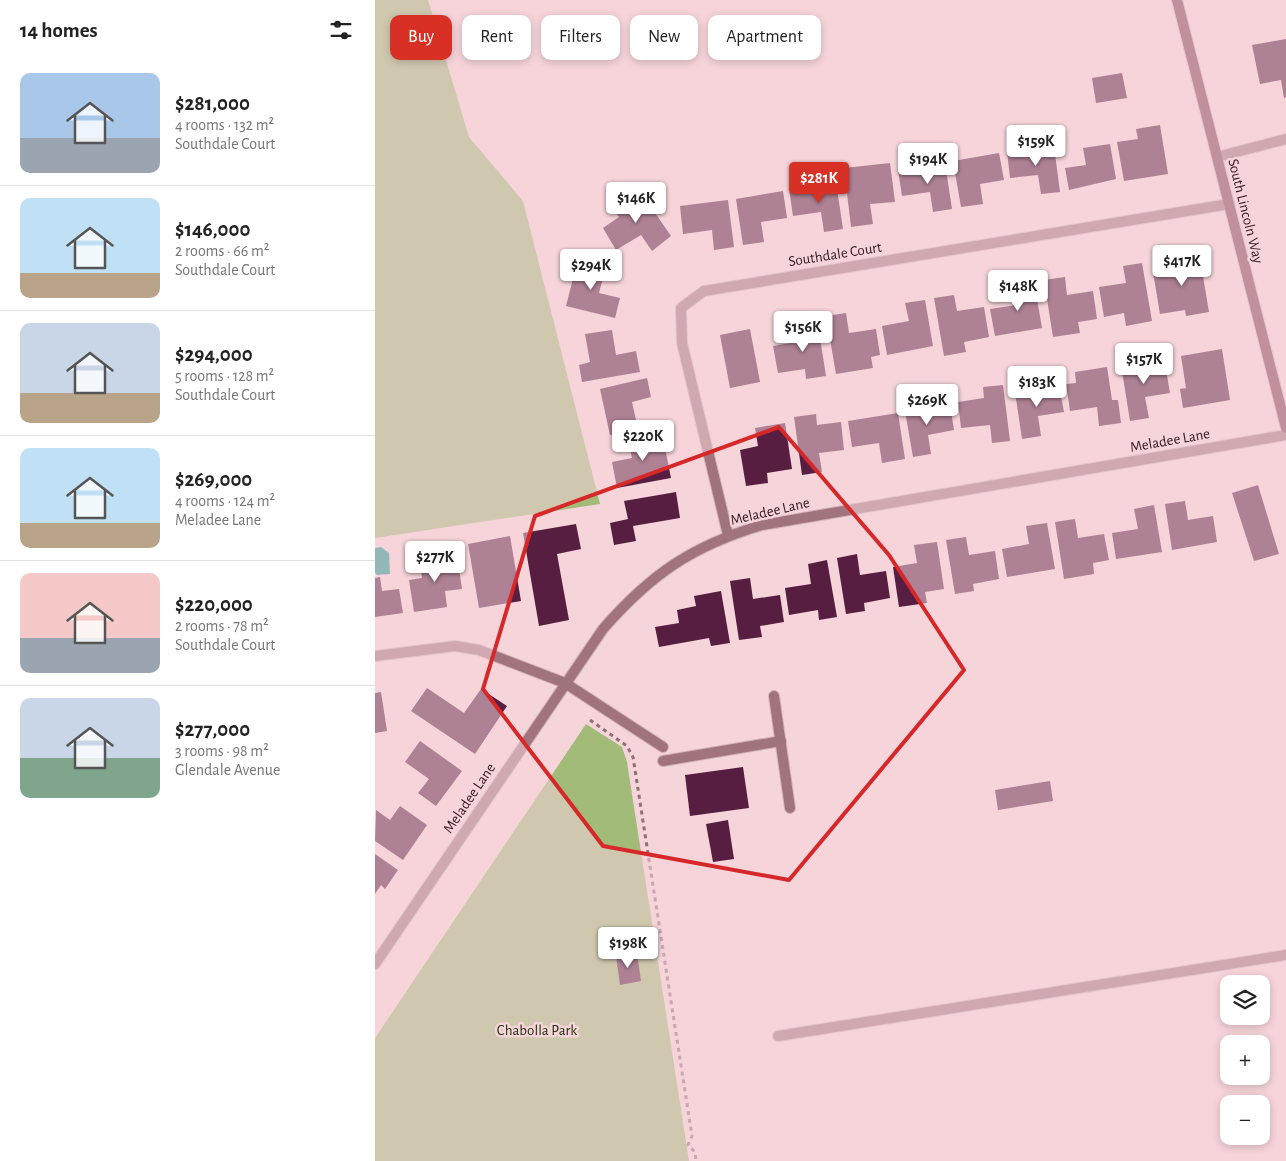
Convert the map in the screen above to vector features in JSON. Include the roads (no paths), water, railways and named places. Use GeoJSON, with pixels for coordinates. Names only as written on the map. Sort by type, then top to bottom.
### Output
{"type":"FeatureCollection","features":[{"type":"Feature","properties":{"kind":"main road","name":"South Lincoln Way"},"geometry":{"type":"LineString","coordinates":[[1177,0],[1286,428]]}},
{"type":"Feature","properties":{"kind":"street"},"geometry":{"type":"LineString","coordinates":[[1217,157],[1286,139]]}},
{"type":"Feature","properties":{"kind":"street","name":"Southdale Court"},"geometry":{"type":"LineString","coordinates":[[728,535],[682,343],[681,308],[704,291],[1229,204]]}},
{"type":"Feature","properties":{"kind":"street","name":"Meladee Lane"},"geometry":{"type":"LineString","coordinates":[[375,964],[603,629],[629,599],[655,576],[688,554],[728,535],[762,525],[1286,435]]}},
{"type":"Feature","properties":{"kind":"street"},"geometry":{"type":"LineString","coordinates":[[375,656],[455,646],[479,650],[565,683],[663,746]]}},
{"type":"Feature","properties":{"kind":"street"},"geometry":{"type":"LineString","coordinates":[[774,696],[790,808]]}},
{"type":"Feature","properties":{"kind":"street"},"geometry":{"type":"LineString","coordinates":[[663,761],[781,742]]}},
{"type":"Feature","properties":{"kind":"street"},"geometry":{"type":"LineString","coordinates":[[778,1036],[1286,955]]}},
{"type":"Feature","properties":{"kind":"water"},"geometry":{"type":"Polygon","coordinates":[[[381,547],[389,553],[390,574],[377,575],[375,573],[375,548],[381,547]]]}},
{"type":"Feature","properties":{"kind":"park label","name":"Chabolla Park"},"geometry":{"type":"Point","coordinates":[537,1030]}}]}
